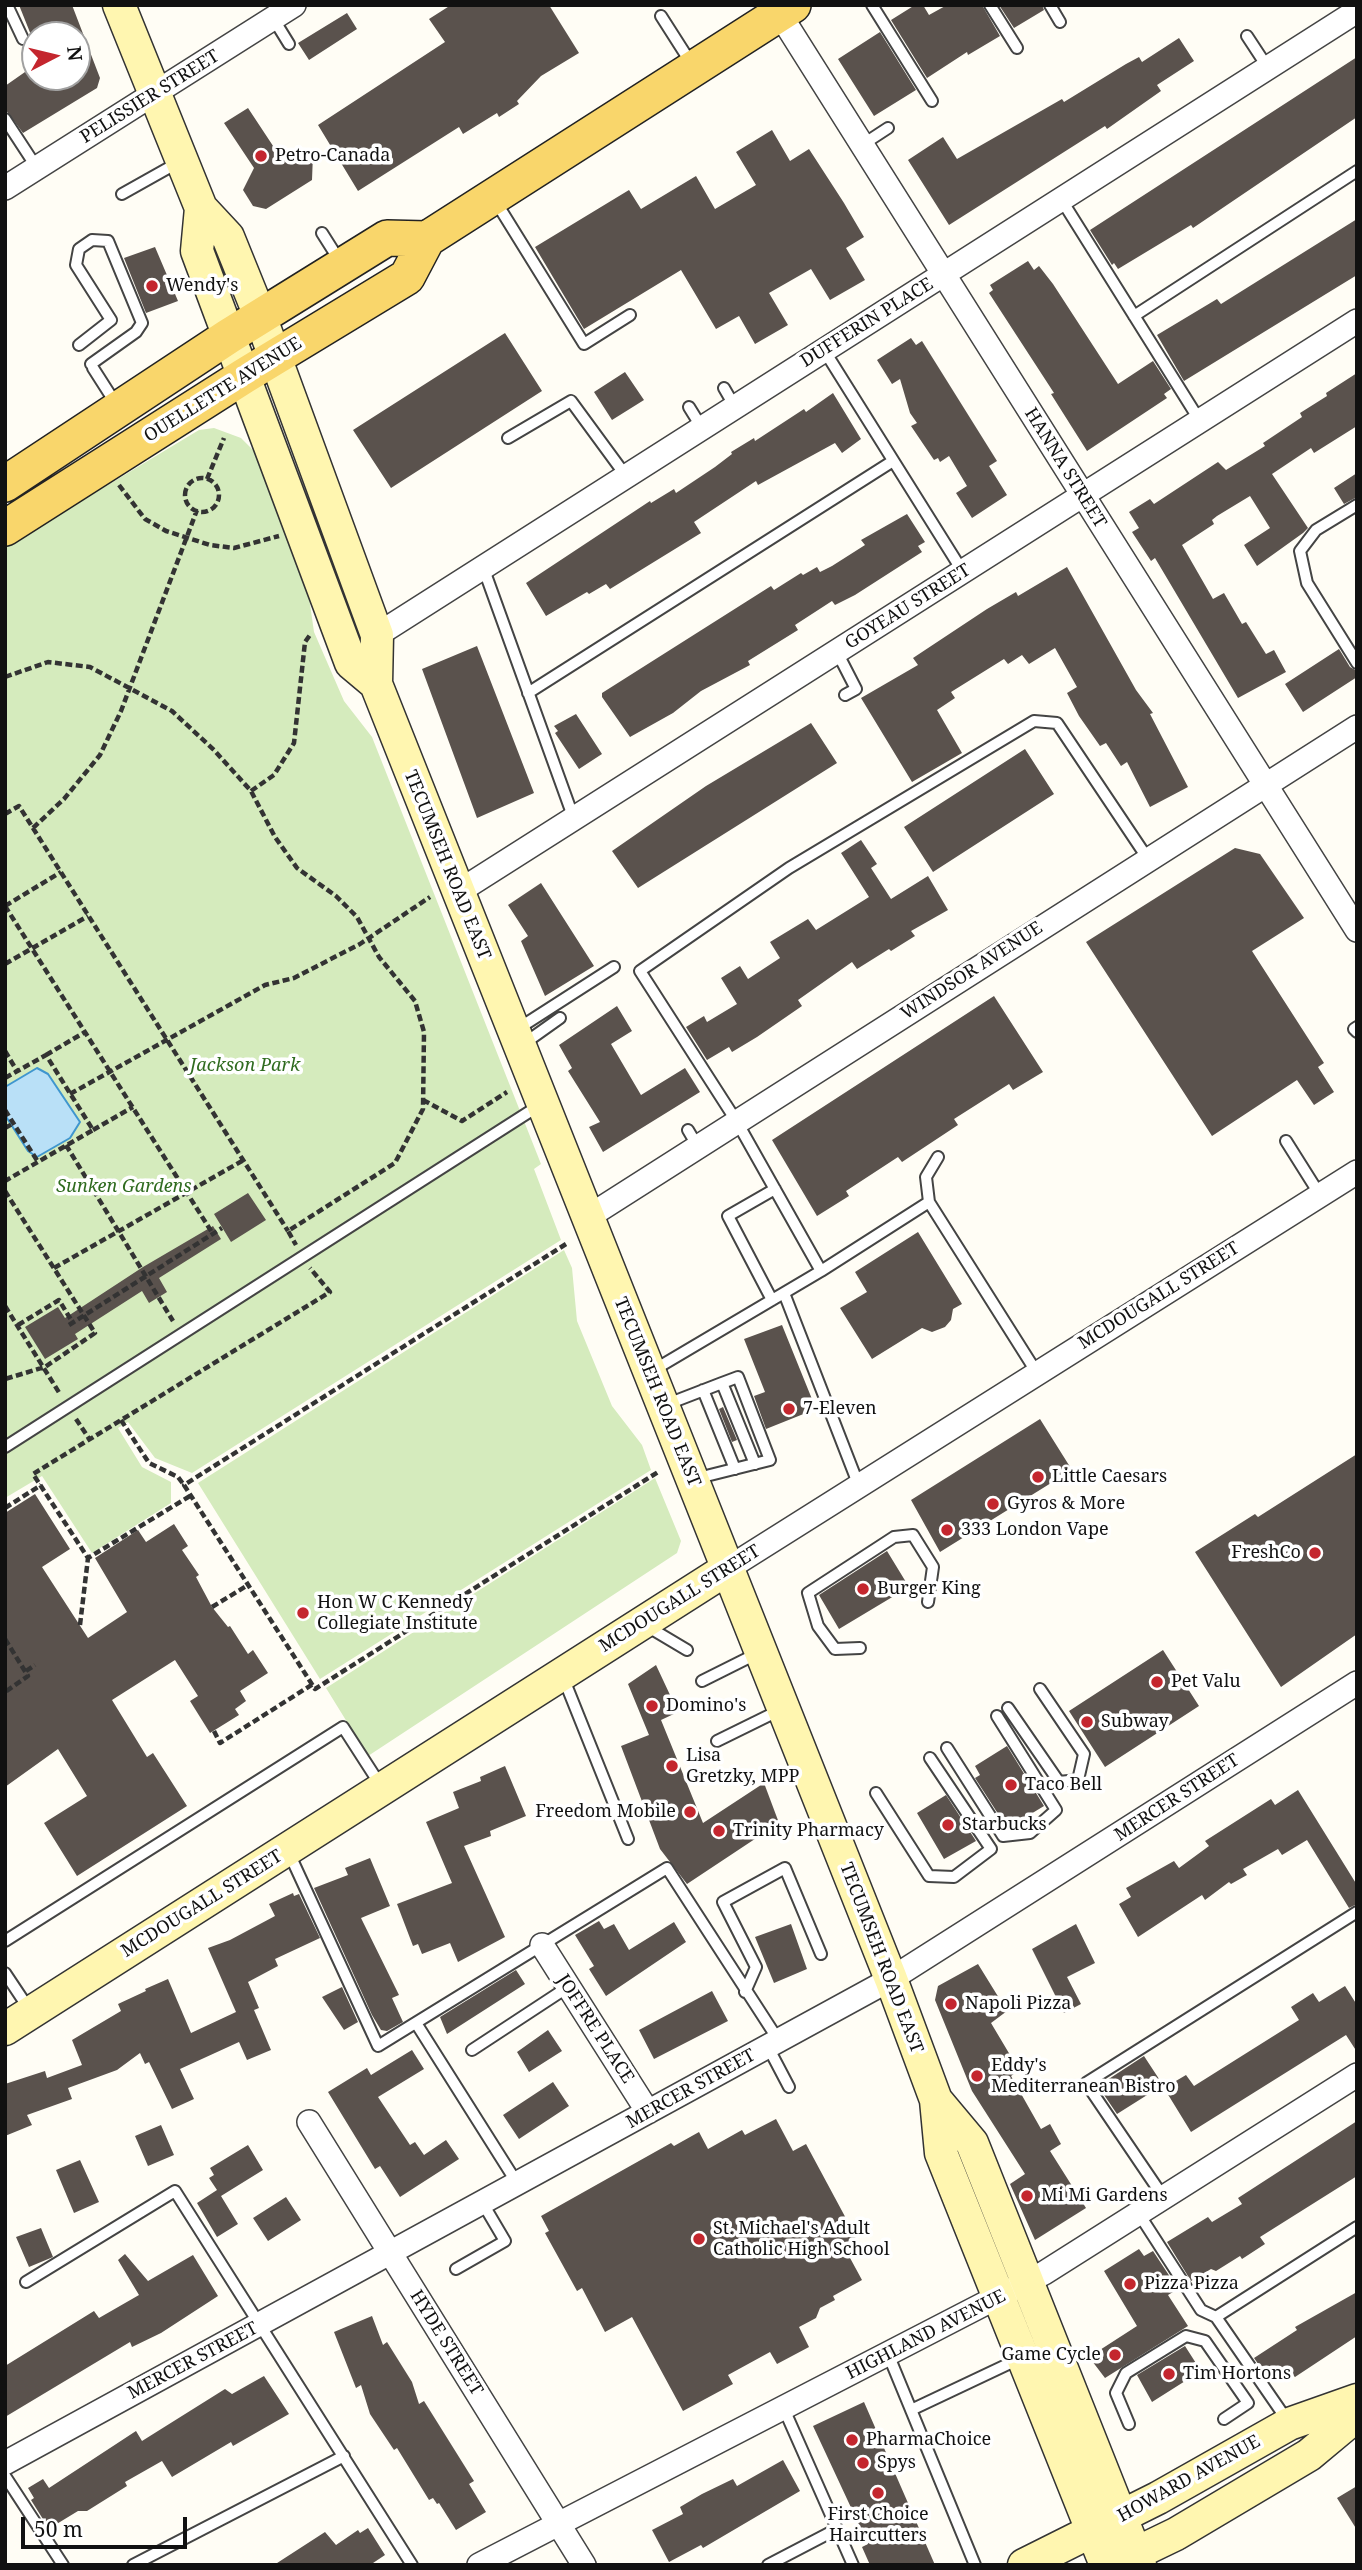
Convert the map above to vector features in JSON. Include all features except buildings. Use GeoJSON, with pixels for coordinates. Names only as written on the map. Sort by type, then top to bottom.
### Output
{"type":"FeatureCollection","features":[{"type":"Feature","properties":{"kind":"main road"},"geometry":{"type":"LineString","coordinates":[[118,5],[201,208]]}},
{"type":"Feature","properties":{"kind":"main road","name":"OUELLETTE AVENUE"},"geometry":{"type":"LineString","coordinates":[[5,528],[244,376],[407,277],[427,239],[695,68],[782,8]]}},
{"type":"Feature","properties":{"kind":"main road","name":"TECUMSEH ROAD EAST"},"geometry":{"type":"LineString","coordinates":[[201,208],[228,237],[260,316],[377,635],[376,684],[444,895],[517,1039],[589,1217],[891,1979],[936,2100],[941,2152],[1107,2565]]}},
{"type":"Feature","properties":{"kind":"main road","name":"TECUMSEH ROAD EAST"},"geometry":{"type":"LineString","coordinates":[[201,208],[197,251],[351,663],[376,684]]}},
{"type":"Feature","properties":{"kind":"main road"},"geometry":{"type":"LineString","coordinates":[[5,484],[260,316],[387,238],[427,239]]}},
{"type":"Feature","properties":{"kind":"main road","name":"MCDOUGALL STREET"},"geometry":{"type":"LineString","coordinates":[[18,2021],[727,1569]]}},
{"type":"Feature","properties":{"kind":"main road","name":"TECUMSEH ROAD EAST"},"geometry":{"type":"LineString","coordinates":[[936,2100],[972,2143],[1121,2517],[1130,2561]]}},
{"type":"Feature","properties":{"kind":"main road","name":"HOWARD AVENUE"},"geometry":{"type":"LineString","coordinates":[[1024,2565],[1121,2517],[1289,2424],[1357,2400]]}},
{"type":"Feature","properties":{"kind":"main road"},"geometry":{"type":"LineString","coordinates":[[1130,2561],[1309,2455],[1357,2415]]}},
{"type":"Feature","properties":{"kind":"street","name":"PELISSIER STREET"},"geometry":{"type":"LineString","coordinates":[[5,188],[294,5]]}},
{"type":"Feature","properties":{"kind":"street","name":"HANNA STREET"},"geometry":{"type":"LineString","coordinates":[[782,8],[862,145],[1357,930]]}},
{"type":"Feature","properties":{"kind":"street","name":"DUFFERIN PLACE"},"geometry":{"type":"LineString","coordinates":[[377,635],[702,428],[729,397],[824,350],[1357,11]]}},
{"type":"Feature","properties":{"kind":"street","name":"GOYEAU STREET"},"geometry":{"type":"LineString","coordinates":[[444,895],[574,819],[1357,321]]}},
{"type":"Feature","properties":{"kind":"street","name":"WINDSOR AVENUE"},"geometry":{"type":"LineString","coordinates":[[589,1217],[693,1138],[737,1122],[1357,727]]}},
{"type":"Feature","properties":{"kind":"street","name":"MCDOUGALL STREET"},"geometry":{"type":"LineString","coordinates":[[727,1569],[1357,1172]]}},
{"type":"Feature","properties":{"kind":"street","name":"MERCER STREET"},"geometry":{"type":"LineString","coordinates":[[5,2463],[891,1979],[1357,1683]]}},
{"type":"Feature","properties":{"kind":"street","name":"JOFFRE PLACE"},"geometry":{"type":"LineString","coordinates":[[542,1945],[648,2112]]}},
{"type":"Feature","properties":{"kind":"street","name":"HIGHLAND AVENUE"},"geometry":{"type":"LineString","coordinates":[[479,2565],[1028,2282],[1357,2074]]}},
{"type":"Feature","properties":{"kind":"street","name":"HYDE STREET"},"geometry":{"type":"LineString","coordinates":[[309,2122],[584,2565]]}},
{"type":"Feature","properties":{"kind":"lane"},"geometry":{"type":"LineString","coordinates":[[6,5],[21,35]]}},
{"type":"Feature","properties":{"kind":"lane"},"geometry":{"type":"LineString","coordinates":[[872,5],[932,101]]}},
{"type":"Feature","properties":{"kind":"lane"},"geometry":{"type":"LineString","coordinates":[[990,5],[1017,48]]}},
{"type":"Feature","properties":{"kind":"lane"},"geometry":{"type":"LineString","coordinates":[[1050,5],[1060,22]]}},
{"type":"Feature","properties":{"kind":"lane"},"geometry":{"type":"LineString","coordinates":[[661,16],[695,68]]}},
{"type":"Feature","properties":{"kind":"lane"},"geometry":{"type":"LineString","coordinates":[[273,18],[289,44]]}},
{"type":"Feature","properties":{"kind":"lane"},"geometry":{"type":"LineString","coordinates":[[1247,36],[1268,68]]}},
{"type":"Feature","properties":{"kind":"lane"},"geometry":{"type":"LineString","coordinates":[[5,119],[37,168]]}},
{"type":"Feature","properties":{"kind":"lane"},"geometry":{"type":"LineString","coordinates":[[862,145],[888,128]]}},
{"type":"Feature","properties":{"kind":"lane"},"geometry":{"type":"LineString","coordinates":[[122,194],[182,161]]}},
{"type":"Feature","properties":{"kind":"lane"},"geometry":{"type":"LineString","coordinates":[[1134,316],[1357,171]]}},
{"type":"Feature","properties":{"kind":"lane"},"geometry":{"type":"LineString","coordinates":[[492,197],[584,344],[630,315]]}},
{"type":"Feature","properties":{"kind":"lane"},"geometry":{"type":"LineString","coordinates":[[1061,199],[1200,421]]}},
{"type":"Feature","properties":{"kind":"lane"},"geometry":{"type":"LineString","coordinates":[[322,233],[342,265]]}},
{"type":"Feature","properties":{"kind":"lane"},"geometry":{"type":"LineString","coordinates":[[79,345],[111,320],[76,265],[79,248],[92,240],[108,241],[142,323],[136,332],[92,366],[119,408]]}},
{"type":"Feature","properties":{"kind":"lane"},"geometry":{"type":"LineString","coordinates":[[824,350],[963,572]]}},
{"type":"Feature","properties":{"kind":"lane"},"geometry":{"type":"LineString","coordinates":[[508,438],[571,401],[626,476]]}},
{"type":"Feature","properties":{"kind":"lane"},"geometry":{"type":"LineString","coordinates":[[689,407],[702,428]]}},
{"type":"Feature","properties":{"kind":"lane"},"geometry":{"type":"LineString","coordinates":[[528,694],[893,461]]}},
{"type":"Feature","properties":{"kind":"lane"},"geometry":{"type":"LineString","coordinates":[[1357,505],[1317,530],[1300,551],[1307,583],[1357,663]]}},
{"type":"Feature","properties":{"kind":"lane"},"geometry":{"type":"LineString","coordinates":[[483,567],[574,819]]}},
{"type":"Feature","properties":{"kind":"lane"},"geometry":{"type":"LineString","coordinates":[[837,652],[856,689],[845,695]]}},
{"type":"Feature","properties":{"kind":"lane"},"geometry":{"type":"LineString","coordinates":[[821,1271],[737,1122],[640,971],[789,868],[1034,721],[1057,723],[1148,859]]}},
{"type":"Feature","properties":{"kind":"lane"},"geometry":{"type":"LineString","coordinates":[[517,1039],[614,967]]}},
{"type":"Feature","properties":{"kind":"lane"},"geometry":{"type":"LineString","coordinates":[[517,1039],[559,1018]]}},
{"type":"Feature","properties":{"kind":"lane"},"geometry":{"type":"LineString","coordinates":[[5,1447],[542,1104]]}},
{"type":"Feature","properties":{"kind":"lane"},"geometry":{"type":"LineString","coordinates":[[1286,1141],[1320,1195]]}},
{"type":"Feature","properties":{"kind":"lane"},"geometry":{"type":"LineString","coordinates":[[938,1157],[926,1177],[929,1202],[1037,1373]]}},
{"type":"Feature","properties":{"kind":"lane"},"geometry":{"type":"LineString","coordinates":[[772,1300],[728,1216],[775,1189]]}},
{"type":"Feature","properties":{"kind":"lane"},"geometry":{"type":"LineString","coordinates":[[649,1373],[821,1271],[929,1202]]}},
{"type":"Feature","properties":{"kind":"lane"},"geometry":{"type":"LineString","coordinates":[[784,1293],[859,1486]]}},
{"type":"Feature","properties":{"kind":"lane"},"geometry":{"type":"LineString","coordinates":[[663,1406],[738,1377],[770,1460],[692,1479]]}},
{"type":"Feature","properties":{"kind":"lane"},"geometry":{"type":"LineString","coordinates":[[722,1383],[755,1464]]}},
{"type":"Feature","properties":{"kind":"lane"},"geometry":{"type":"LineString","coordinates":[[703,1390],[735,1469]]}},
{"type":"Feature","properties":{"kind":"lane"},"geometry":{"type":"LineString","coordinates":[[860,1648],[835,1649],[817,1626],[808,1593],[894,1536],[913,1535],[933,1567],[928,1602]]}},
{"type":"Feature","properties":{"kind":"lane"},"geometry":{"type":"LineString","coordinates":[[643,1623],[687,1650]]}},
{"type":"Feature","properties":{"kind":"lane"},"geometry":{"type":"LineString","coordinates":[[702,1681],[760,1652]]}},
{"type":"Feature","properties":{"kind":"lane"},"geometry":{"type":"LineString","coordinates":[[562,1675],[628,1839]]}},
{"type":"Feature","properties":{"kind":"lane"},"geometry":{"type":"LineString","coordinates":[[1008,1708],[1059,1782],[1078,1780],[1084,1754],[1040,1689]]}},
{"type":"Feature","properties":{"kind":"lane"},"geometry":{"type":"LineString","coordinates":[[717,1741],[783,1708]]}},
{"type":"Feature","properties":{"kind":"lane"},"geometry":{"type":"LineString","coordinates":[[947,1748],[1003,1836],[1030,1833],[1056,1810],[997,1716]]}},
{"type":"Feature","properties":{"kind":"lane"},"geometry":{"type":"LineString","coordinates":[[5,1941],[343,1727],[383,1788]]}},
{"type":"Feature","properties":{"kind":"lane"},"geometry":{"type":"LineString","coordinates":[[876,1793],[929,1876],[954,1877],[992,1849],[930,1759]]}},
{"type":"Feature","properties":{"kind":"lane"},"geometry":{"type":"LineString","coordinates":[[287,1849],[378,2046],[667,1868],[745,1992],[773,2044],[789,2087]]}},
{"type":"Feature","properties":{"kind":"lane"},"geometry":{"type":"LineString","coordinates":[[745,1992],[756,1967],[723,1902],[785,1868],[821,1954]]}},
{"type":"Feature","properties":{"kind":"lane"},"geometry":{"type":"LineString","coordinates":[[1164,2198],[1086,2083],[1357,1912]]}},
{"type":"Feature","properties":{"kind":"lane"},"geometry":{"type":"LineString","coordinates":[[5,1973],[18,2021]]}},
{"type":"Feature","properties":{"kind":"lane"},"geometry":{"type":"LineString","coordinates":[[472,2050],[568,1987]]}},
{"type":"Feature","properties":{"kind":"lane"},"geometry":{"type":"LineString","coordinates":[[416,2022],[517,2183]]}},
{"type":"Feature","properties":{"kind":"lane"},"geometry":{"type":"LineString","coordinates":[[26,2282],[175,2191],[412,2565]]}},
{"type":"Feature","properties":{"kind":"lane"},"geometry":{"type":"LineString","coordinates":[[456,2269],[505,2241],[482,2202]]}},
{"type":"Feature","properties":{"kind":"lane"},"geometry":{"type":"LineString","coordinates":[[1139,2214],[1201,2311],[1216,2317],[1289,2424]]}},
{"type":"Feature","properties":{"kind":"lane"},"geometry":{"type":"LineString","coordinates":[[1216,2317],[1357,2227]]}},
{"type":"Feature","properties":{"kind":"lane"},"geometry":{"type":"LineString","coordinates":[[1129,2424],[1116,2392],[1126,2373],[1186,2336],[1205,2341],[1248,2403],[1224,2419]]}},
{"type":"Feature","properties":{"kind":"lane"},"geometry":{"type":"LineString","coordinates":[[888,2354],[975,2565]]}},
{"type":"Feature","properties":{"kind":"lane"},"geometry":{"type":"LineString","coordinates":[[911,2410],[1023,2357]]}},
{"type":"Feature","properties":{"kind":"lane"},"geometry":{"type":"LineString","coordinates":[[784,2409],[853,2565]]}},
{"type":"Feature","properties":{"kind":"lane"},"geometry":{"type":"LineString","coordinates":[[133,2565],[344,2456]]}},
{"type":"Feature","properties":{"kind":"lane"},"geometry":{"type":"LineString","coordinates":[[5,2476],[63,2565]]}},
{"type":"Feature","properties":{"kind":"lane"},"geometry":{"type":"LineString","coordinates":[[768,2565],[837,2529]]}},
{"type":"Feature","properties":{"kind":"path"},"geometry":{"type":"LineString","coordinates":[[207,479],[225,438]]}},
{"type":"Feature","properties":{"kind":"path"},"geometry":{"type":"LineString","coordinates":[[207,479],[216,485],[218,501],[211,509],[197,510],[187,502],[186,491],[191,482],[207,479]]}},
{"type":"Feature","properties":{"kind":"path"},"geometry":{"type":"LineString","coordinates":[[119,485],[145,519],[186,538],[234,548],[264,542],[284,534]]}},
{"type":"Feature","properties":{"kind":"path"},"geometry":{"type":"LineString","coordinates":[[33,828],[64,799],[100,755],[131,687],[197,510]]}},
{"type":"Feature","properties":{"kind":"path"},"geometry":{"type":"LineString","coordinates":[[251,791],[274,775],[294,743],[305,642],[310,635]]}},
{"type":"Feature","properties":{"kind":"path"},"geometry":{"type":"LineString","coordinates":[[5,677],[48,662],[90,667],[172,711],[215,750],[251,791],[275,837],[297,868],[336,896],[358,917],[379,957],[415,1001],[424,1032],[423,1109],[396,1163],[288,1231]]}},
{"type":"Feature","properties":{"kind":"path"},"geometry":{"type":"LineString","coordinates":[[5,814],[19,806],[297,1246]]}},
{"type":"Feature","properties":{"kind":"path"},"geometry":{"type":"LineString","coordinates":[[61,872],[5,906],[213,1234]]}},
{"type":"Feature","properties":{"kind":"path"},"geometry":{"type":"LineString","coordinates":[[70,1094],[265,985],[294,978],[444,895]]}},
{"type":"Feature","properties":{"kind":"path"},"geometry":{"type":"LineString","coordinates":[[5,964],[88,916]]}},
{"type":"Feature","properties":{"kind":"path"},"geometry":{"type":"LineString","coordinates":[[5,1078],[85,1032]]}},
{"type":"Feature","properties":{"kind":"path"},"geometry":{"type":"LineString","coordinates":[[5,1051],[18,1071]]}},
{"type":"Feature","properties":{"kind":"path"},"geometry":{"type":"LineString","coordinates":[[46,1055],[93,1130]]}},
{"type":"Feature","properties":{"kind":"path"},"geometry":{"type":"LineString","coordinates":[[423,1100],[462,1121],[508,1092]]}},
{"type":"Feature","properties":{"kind":"path"},"geometry":{"type":"LineString","coordinates":[[5,1181],[132,1107]]}},
{"type":"Feature","properties":{"kind":"path"},"geometry":{"type":"LineString","coordinates":[[5,1110],[38,1162]]}},
{"type":"Feature","properties":{"kind":"path"},"geometry":{"type":"LineString","coordinates":[[5,1128],[13,1123]]}},
{"type":"Feature","properties":{"kind":"path"},"geometry":{"type":"LineString","coordinates":[[66,1145],[148,1275],[173,1321]]}},
{"type":"Feature","properties":{"kind":"path"},"geometry":{"type":"LineString","coordinates":[[54,1268],[242,1161]]}},
{"type":"Feature","properties":{"kind":"path"},"geometry":{"type":"LineString","coordinates":[[5,1191],[95,1333],[45,1367],[5,1379]]}},
{"type":"Feature","properties":{"kind":"path"},"geometry":{"type":"LineString","coordinates":[[18,1325],[59,1300],[71,1324],[222,1228]]}},
{"type":"Feature","properties":{"kind":"path"},"geometry":{"type":"LineString","coordinates":[[184,1485],[566,1244]]}},
{"type":"Feature","properties":{"kind":"path"},"geometry":{"type":"LineString","coordinates":[[80,1625],[89,1558],[33,1474],[330,1292],[309,1267]]}},
{"type":"Feature","properties":{"kind":"path"},"geometry":{"type":"LineString","coordinates":[[5,1306],[60,1392]]}},
{"type":"Feature","properties":{"kind":"path"},"geometry":{"type":"LineString","coordinates":[[75,1416],[90,1440]]}},
{"type":"Feature","properties":{"kind":"path"},"geometry":{"type":"LineString","coordinates":[[121,1420],[149,1463],[178,1477],[184,1485],[315,1689],[657,1472]]}},
{"type":"Feature","properties":{"kind":"path"},"geometry":{"type":"LineString","coordinates":[[5,1508],[41,1485]]}},
{"type":"Feature","properties":{"kind":"path"},"geometry":{"type":"LineString","coordinates":[[89,1558],[190,1496]]}},
{"type":"Feature","properties":{"kind":"path"},"geometry":{"type":"LineString","coordinates":[[212,1607],[248,1585]]}},
{"type":"Feature","properties":{"kind":"path"},"geometry":{"type":"LineString","coordinates":[[5,1639],[28,1676],[5,1692]]}},
{"type":"Feature","properties":{"kind":"path"},"geometry":{"type":"LineString","coordinates":[[26,1671],[35,1665]]}},
{"type":"Feature","properties":{"kind":"path"},"geometry":{"type":"LineString","coordinates":[[214,1731],[220,1744],[313,1685]]}},
{"type":"Feature","properties":{"kind":"green space","name":"Jackson Park"},"geometry":{"type":"Polygon","coordinates":[[[214,428],[241,438],[255,452],[307,583],[314,632],[344,701],[372,737],[541,1164],[534,1169],[561,1240],[192,1473],[155,1458],[128,1422],[118,1428],[142,1467],[171,1482],[171,1503],[92,1553],[42,1476],[5,1498],[5,547],[199,430],[214,428]]]}},
{"type":"Feature","properties":{"kind":"green space"},"geometry":{"type":"Polygon","coordinates":[[[564,1250],[572,1268],[577,1321],[612,1406],[642,1445],[651,1470],[320,1679],[198,1483],[564,1250]]]}},
{"type":"Feature","properties":{"kind":"green space"},"geometry":{"type":"Polygon","coordinates":[[[655,1478],[681,1541],[677,1553],[368,1756],[326,1688],[655,1478]]]}},
{"type":"Feature","properties":{"kind":"water"},"geometry":{"type":"Polygon","coordinates":[[[37,1068],[48,1074],[80,1122],[70,1138],[37,1157],[28,1151],[5,1115],[5,1087],[37,1068]]]}},
{"type":"Feature","properties":{"kind":"place","name":"Petro-Canada"},"geometry":{"type":"Point","coordinates":[261,156]}},
{"type":"Feature","properties":{"kind":"place","name":"Wendy's"},"geometry":{"type":"Point","coordinates":[152,286]}},
{"type":"Feature","properties":{"kind":"place","name":"7-Eleven"},"geometry":{"type":"Point","coordinates":[789,1409]}},
{"type":"Feature","properties":{"kind":"place","name":"Little Caesars"},"geometry":{"type":"Point","coordinates":[1038,1477]}},
{"type":"Feature","properties":{"kind":"place","name":"Gyros & More"},"geometry":{"type":"Point","coordinates":[993,1504]}},
{"type":"Feature","properties":{"kind":"place","name":"333 London Vape"},"geometry":{"type":"Point","coordinates":[947,1530]}},
{"type":"Feature","properties":{"kind":"place","name":"FreshCo"},"geometry":{"type":"Point","coordinates":[1315,1553]}},
{"type":"Feature","properties":{"kind":"place","name":"Burger King"},"geometry":{"type":"Point","coordinates":[863,1589]}},
{"type":"Feature","properties":{"kind":"place","name":"Hon W C Kennedy Collegiate Institute"},"geometry":{"type":"Point","coordinates":[303,1613]}},
{"type":"Feature","properties":{"kind":"place","name":"Pet Valu"},"geometry":{"type":"Point","coordinates":[1157,1682]}},
{"type":"Feature","properties":{"kind":"place","name":"Domino's"},"geometry":{"type":"Point","coordinates":[652,1706]}},
{"type":"Feature","properties":{"kind":"place","name":"Subway"},"geometry":{"type":"Point","coordinates":[1087,1722]}},
{"type":"Feature","properties":{"kind":"place","name":"Lisa Gretzky, MPP"},"geometry":{"type":"Point","coordinates":[672,1766]}},
{"type":"Feature","properties":{"kind":"place","name":"Taco Bell"},"geometry":{"type":"Point","coordinates":[1011,1785]}},
{"type":"Feature","properties":{"kind":"place","name":"Freedom Mobile"},"geometry":{"type":"Point","coordinates":[690,1812]}},
{"type":"Feature","properties":{"kind":"place","name":"Starbucks"},"geometry":{"type":"Point","coordinates":[948,1825]}},
{"type":"Feature","properties":{"kind":"place","name":"Trinity Pharmacy"},"geometry":{"type":"Point","coordinates":[719,1831]}},
{"type":"Feature","properties":{"kind":"place","name":"Napoli Pizza"},"geometry":{"type":"Point","coordinates":[951,2004]}},
{"type":"Feature","properties":{"kind":"place","name":"Eddy's Mediterranean Bistro"},"geometry":{"type":"Point","coordinates":[977,2076]}},
{"type":"Feature","properties":{"kind":"place","name":"Mi Mi Gardens"},"geometry":{"type":"Point","coordinates":[1027,2196]}},
{"type":"Feature","properties":{"kind":"place","name":"St. Michael's Adult Catholic High School"},"geometry":{"type":"Point","coordinates":[699,2239]}},
{"type":"Feature","properties":{"kind":"place","name":"Pizza Pizza"},"geometry":{"type":"Point","coordinates":[1130,2284]}},
{"type":"Feature","properties":{"kind":"place","name":"Game Cycle"},"geometry":{"type":"Point","coordinates":[1115,2355]}},
{"type":"Feature","properties":{"kind":"place","name":"Tim Hortons"},"geometry":{"type":"Point","coordinates":[1169,2374]}},
{"type":"Feature","properties":{"kind":"place","name":"PharmaChoice"},"geometry":{"type":"Point","coordinates":[852,2440]}},
{"type":"Feature","properties":{"kind":"place","name":"Spys"},"geometry":{"type":"Point","coordinates":[863,2463]}},
{"type":"Feature","properties":{"kind":"place","name":"First Choice Haircutters"},"geometry":{"type":"Point","coordinates":[878,2493]}},
{"type":"Feature","properties":{"kind":"park label","name":"Sunken Gardens"},"geometry":{"type":"Point","coordinates":[124,1187]}}]}
